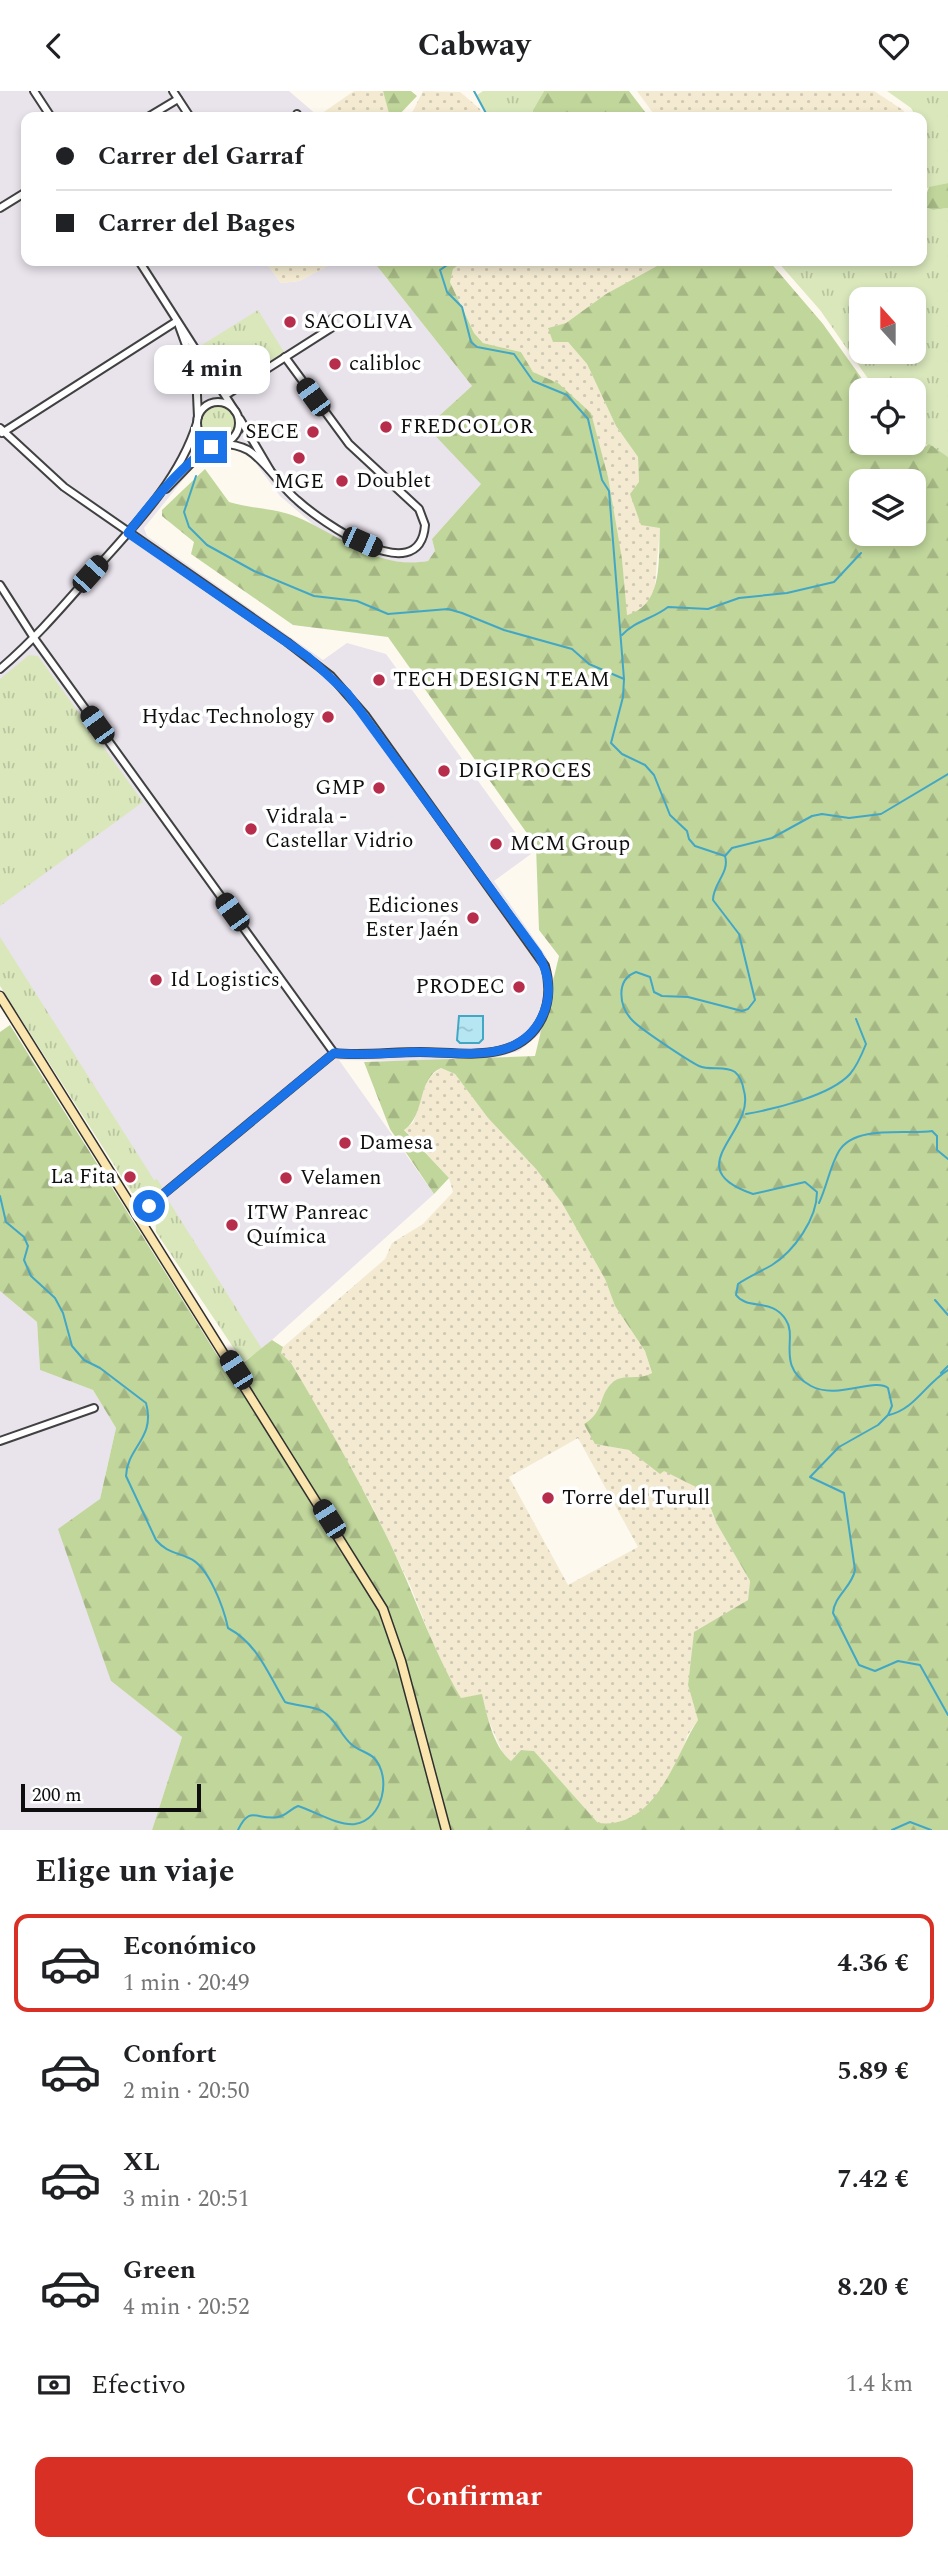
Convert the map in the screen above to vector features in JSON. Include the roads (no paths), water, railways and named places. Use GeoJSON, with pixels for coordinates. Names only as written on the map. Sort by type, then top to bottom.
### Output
{"type":"FeatureCollection","features":[{"type":"Feature","properties":{"kind":"street"},"geometry":{"type":"LineString","coordinates":[[34,91],[48,112]]}},
{"type":"Feature","properties":{"kind":"street"},"geometry":{"type":"LineString","coordinates":[[173,91],[187,112]]}},
{"type":"Feature","properties":{"kind":"street"},"geometry":{"type":"LineString","coordinates":[[156,112],[178,99]]}},
{"type":"Feature","properties":{"kind":"street"},"geometry":{"type":"LineString","coordinates":[[0,208],[21,195]]}},
{"type":"Feature","properties":{"kind":"street"},"geometry":{"type":"LineString","coordinates":[[142,266],[226,395],[274,478]]}},
{"type":"Feature","properties":{"kind":"street"},"geometry":{"type":"LineString","coordinates":[[226,395],[331,328],[331,319]]}},
{"type":"Feature","properties":{"kind":"street"},"geometry":{"type":"LineString","coordinates":[[177,321],[196,373],[197,420],[202,437],[219,444],[248,450],[299,502],[349,536],[399,555],[414,550],[425,531],[424,519],[419,509],[349,444],[285,357]]}},
{"type":"Feature","properties":{"kind":"street"},"geometry":{"type":"LineString","coordinates":[[138,1215],[334,1053],[485,1054],[510,1047],[532,1032],[543,1015],[549,988],[545,966],[365,715],[331,676],[287,642],[64,487],[1,431],[177,321]]}},
{"type":"Feature","properties":{"kind":"street"},"geometry":{"type":"LineString","coordinates":[[159,495],[185,454],[204,408],[214,403],[226,404],[237,413]]}},
{"type":"Feature","properties":{"kind":"street"},"geometry":{"type":"LineString","coordinates":[[0,669],[34,638],[159,495],[198,456],[237,433],[237,413]]}},
{"type":"Feature","properties":{"kind":"street"},"geometry":{"type":"LineString","coordinates":[[0,585],[34,638],[334,1053]]}},
{"type":"Feature","properties":{"kind":"street"},"geometry":{"type":"LineString","coordinates":[[0,996],[383,1609],[398,1649],[446,1830]]}},
{"type":"Feature","properties":{"kind":"street"},"geometry":{"type":"LineString","coordinates":[[0,1441],[94,1408]]}},
{"type":"Feature","properties":{"kind":"water"},"geometry":{"type":"Polygon","coordinates":[[[459,1016],[483,1016],[483,1039],[479,1043],[460,1043],[457,1040],[459,1016]]]}},
{"type":"Feature","properties":{"kind":"waterway"},"geometry":{"type":"LineString","coordinates":[[474,91],[485,112]]}},
{"type":"Feature","properties":{"kind":"waterway"},"geometry":{"type":"LineString","coordinates":[[446,266],[440,270],[447,292],[462,307],[471,342],[477,347],[514,354],[533,381],[567,395],[588,419],[602,480],[609,491],[624,679],[623,697],[611,743],[622,754],[645,765],[654,775],[670,815],[687,831],[695,846],[725,856],[725,868],[713,900],[739,934],[755,1000],[748,1009],[742,1011],[688,997],[662,996],[654,992],[650,977],[636,972],[629,976],[622,987],[622,1001],[633,1021],[693,1063],[703,1067],[731,1070],[739,1076],[744,1089],[745,1106],[719,1161],[721,1173],[731,1184],[753,1194],[805,1182],[817,1192],[809,1223],[796,1243],[772,1265],[738,1284],[736,1295],[741,1300],[774,1309],[786,1320],[790,1335],[790,1361],[800,1378],[811,1386],[832,1391],[874,1385],[888,1388],[892,1406],[888,1415],[878,1425],[839,1447],[810,1477],[844,1493],[855,1570],[836,1601],[833,1613],[859,1665],[875,1671],[898,1661],[920,1665],[948,1715]]}},
{"type":"Feature","properties":{"kind":"waterway"},"geometry":{"type":"LineString","coordinates":[[196,476],[184,512],[189,527],[207,545],[254,571],[314,596],[357,601],[388,614],[448,609],[462,613],[504,630],[572,649],[589,664],[624,679]]}},
{"type":"Feature","properties":{"kind":"waterway"},"geometry":{"type":"LineString","coordinates":[[622,635],[668,607],[708,609],[739,598],[787,593],[834,582],[861,553]]}},
{"type":"Feature","properties":{"kind":"waterway"},"geometry":{"type":"LineString","coordinates":[[725,856],[732,848],[772,838],[812,816],[822,814],[849,818],[881,814],[948,774]]}},
{"type":"Feature","properties":{"kind":"waterway"},"geometry":{"type":"LineString","coordinates":[[746,1114],[816,1095],[841,1082],[855,1067],[866,1044],[856,1019]]}},
{"type":"Feature","properties":{"kind":"waterway"},"geometry":{"type":"LineString","coordinates":[[819,1203],[839,1151],[857,1137],[883,1132],[932,1131],[937,1136],[937,1150],[948,1159]]}},
{"type":"Feature","properties":{"kind":"waterway"},"geometry":{"type":"LineString","coordinates":[[0,1196],[6,1222],[24,1237],[28,1246],[24,1260],[31,1276],[55,1298],[63,1313],[72,1346],[84,1360],[100,1368],[146,1403],[147,1425],[131,1457],[126,1476],[156,1540],[167,1549],[189,1558],[203,1570],[219,1600],[228,1628],[255,1651],[285,1702],[314,1708],[327,1714],[351,1744],[372,1756],[380,1766],[383,1776],[382,1797],[372,1815],[365,1821],[355,1824],[341,1823],[298,1806],[278,1817],[250,1816],[242,1822],[238,1830]]}},
{"type":"Feature","properties":{"kind":"waterway"},"geometry":{"type":"LineString","coordinates":[[935,1300],[948,1315]]}},
{"type":"Feature","properties":{"kind":"waterway"},"geometry":{"type":"LineString","coordinates":[[941,1373],[948,1366]]}},
{"type":"Feature","properties":{"kind":"waterway"},"geometry":{"type":"LineString","coordinates":[[889,1415],[913,1402],[948,1370]]}},
{"type":"Feature","properties":{"kind":"waterway"},"geometry":{"type":"LineString","coordinates":[[892,1830],[910,1822],[931,1830]]}},
{"type":"Feature","properties":{"kind":"place","name":"SACOLIVA"},"geometry":{"type":"Point","coordinates":[290,322]}},
{"type":"Feature","properties":{"kind":"place","name":"calibloc"},"geometry":{"type":"Point","coordinates":[335,364]}},
{"type":"Feature","properties":{"kind":"place","name":"FREDCOLOR"},"geometry":{"type":"Point","coordinates":[386,427]}},
{"type":"Feature","properties":{"kind":"place","name":"SECE"},"geometry":{"type":"Point","coordinates":[313,432]}},
{"type":"Feature","properties":{"kind":"place","name":"MGE"},"geometry":{"type":"Point","coordinates":[299,458]}},
{"type":"Feature","properties":{"kind":"place","name":"Doublet"},"geometry":{"type":"Point","coordinates":[342,481]}},
{"type":"Feature","properties":{"kind":"place","name":"TECH DESIGN TEAM"},"geometry":{"type":"Point","coordinates":[379,680]}},
{"type":"Feature","properties":{"kind":"place","name":"Hydac Technology"},"geometry":{"type":"Point","coordinates":[328,717]}},
{"type":"Feature","properties":{"kind":"place","name":"DIGIPROCES"},"geometry":{"type":"Point","coordinates":[444,771]}},
{"type":"Feature","properties":{"kind":"place","name":"GMP"},"geometry":{"type":"Point","coordinates":[379,788]}},
{"type":"Feature","properties":{"kind":"place","name":"Vidrala - Castellar Vidrio"},"geometry":{"type":"Point","coordinates":[251,829]}},
{"type":"Feature","properties":{"kind":"place","name":"MCM Group"},"geometry":{"type":"Point","coordinates":[496,844]}},
{"type":"Feature","properties":{"kind":"place","name":"Ediciones Ester Jaén"},"geometry":{"type":"Point","coordinates":[473,918]}},
{"type":"Feature","properties":{"kind":"place","name":"Id Logistics"},"geometry":{"type":"Point","coordinates":[156,980]}},
{"type":"Feature","properties":{"kind":"place","name":"PRODEC"},"geometry":{"type":"Point","coordinates":[519,987]}},
{"type":"Feature","properties":{"kind":"place","name":"Damesa"},"geometry":{"type":"Point","coordinates":[345,1143]}},
{"type":"Feature","properties":{"kind":"place","name":"La Fita"},"geometry":{"type":"Point","coordinates":[130,1177]}},
{"type":"Feature","properties":{"kind":"place","name":"Velamen"},"geometry":{"type":"Point","coordinates":[286,1178]}},
{"type":"Feature","properties":{"kind":"place","name":"ITW Panreac Química"},"geometry":{"type":"Point","coordinates":[232,1225]}},
{"type":"Feature","properties":{"kind":"place","name":"Torre del Turull"},"geometry":{"type":"Point","coordinates":[548,1498]}}]}
